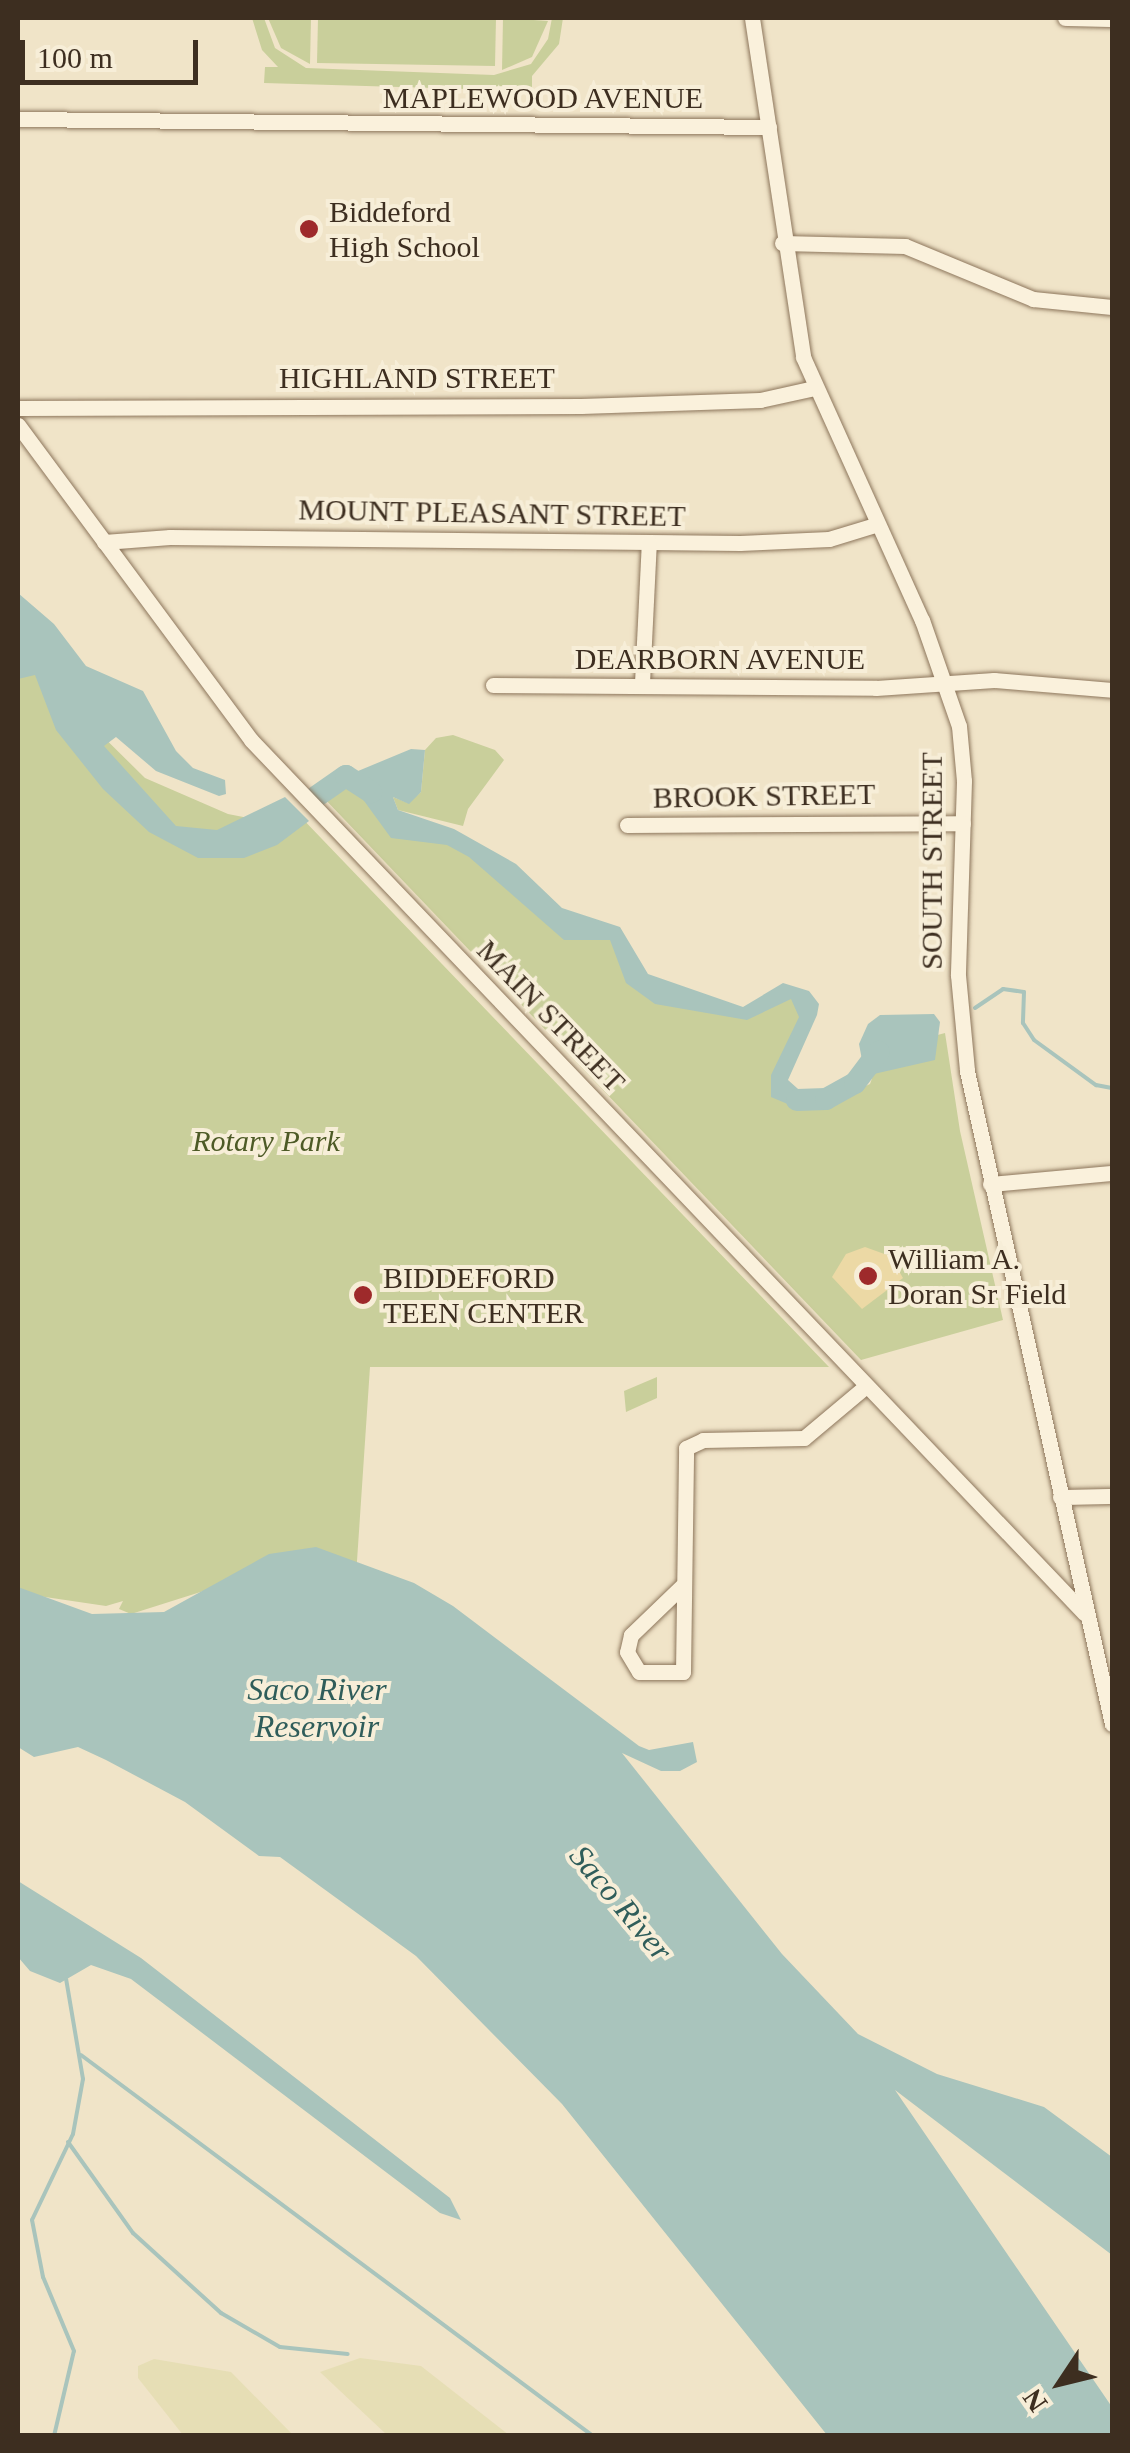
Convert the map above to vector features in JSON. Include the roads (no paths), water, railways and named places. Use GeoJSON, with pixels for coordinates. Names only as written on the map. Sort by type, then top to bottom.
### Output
{"type":"FeatureCollection","features":[{"type":"Feature","properties":{"kind":"street","name":"SOUTH STREET"},"geometry":{"type":"LineString","coordinates":[[752,18],[792,313],[814,388],[946,681],[961,742],[960,1007],[990,1184],[1112,1724]]}},
{"type":"Feature","properties":{"kind":"street"},"geometry":{"type":"LineString","coordinates":[[1065,18],[1112,19]]}},
{"type":"Feature","properties":{"kind":"street","name":"MAPLEWOOD AVENUE"},"geometry":{"type":"LineString","coordinates":[[18,119],[769,126]]}},
{"type":"Feature","properties":{"kind":"street"},"geometry":{"type":"LineString","coordinates":[[782,243],[905,246],[1033,299],[1112,307]]}},
{"type":"Feature","properties":{"kind":"street","name":"HIGHLAND STREET"},"geometry":{"type":"LineString","coordinates":[[18,408],[582,406],[760,400],[814,388]]}},
{"type":"Feature","properties":{"kind":"street","name":"MAIN STREET"},"geometry":{"type":"LineString","coordinates":[[18,424],[251,740],[1084,1612]]}},
{"type":"Feature","properties":{"kind":"street","name":"MOUNT PLEASANT STREET"},"geometry":{"type":"LineString","coordinates":[[104,542],[170,537],[816,540],[878,524]]}},
{"type":"Feature","properties":{"kind":"street"},"geometry":{"type":"LineString","coordinates":[[642,683],[649,542]]}},
{"type":"Feature","properties":{"kind":"street","name":"DEARBORN AVENUE"},"geometry":{"type":"LineString","coordinates":[[494,686],[642,683],[876,688],[946,681],[1112,690]]}},
{"type":"Feature","properties":{"kind":"street","name":"BROOK STREET"},"geometry":{"type":"LineString","coordinates":[[627,825],[963,822]]}},
{"type":"Feature","properties":{"kind":"street"},"geometry":{"type":"LineString","coordinates":[[990,1184],[1112,1173]]}},
{"type":"Feature","properties":{"kind":"street"},"geometry":{"type":"LineString","coordinates":[[682,1586],[631,1635],[628,1658],[638,1672],[683,1672],[686,1448],[703,1440],[804,1438],[866,1386]]}},
{"type":"Feature","properties":{"kind":"street"},"geometry":{"type":"LineString","coordinates":[[1060,1498],[1112,1496]]}},
{"type":"Feature","properties":{"kind":"water"},"geometry":{"type":"Polygon","coordinates":[[[18,593],[54,624],[86,666],[143,691],[176,751],[193,768],[225,780],[226,794],[219,796],[156,771],[116,737],[104,746],[176,826],[217,830],[285,797],[309,821],[277,845],[244,858],[198,858],[149,832],[103,789],[56,730],[35,675],[18,679],[18,593]]]}},
{"type":"Feature","properties":{"kind":"water"},"geometry":{"type":"Polygon","coordinates":[[[411,749],[425,750],[421,792],[409,804],[393,797],[398,810],[454,829],[516,864],[562,908],[620,927],[648,974],[743,1007],[783,983],[809,991],[819,1004],[817,1015],[788,1080],[807,1097],[826,1099],[797,1108],[771,1097],[771,1075],[799,1017],[791,999],[747,1020],[655,1004],[626,983],[610,940],[564,940],[469,857],[447,845],[391,838],[346,776],[411,749]]]}},
{"type":"Feature","properties":{"kind":"water"},"geometry":{"type":"Polygon","coordinates":[[[934,1014],[940,1022],[935,1060],[865,1076],[859,1044],[868,1024],[880,1015],[934,1014]]]}},
{"type":"Feature","properties":{"kind":"water","name":"Saco River Reservoir"},"geometry":{"type":"Polygon","coordinates":[[[316,1547],[414,1583],[453,1606],[639,1746],[649,1750],[693,1742],[697,1762],[680,1771],[661,1771],[622,1753],[782,1954],[858,2034],[937,2074],[1044,2107],[1112,2157],[1112,2255],[895,2090],[1112,2407],[1112,2435],[827,2435],[562,2104],[416,1956],[280,1857],[259,1856],[185,1802],[106,1760],[78,1747],[34,1757],[18,1747],[18,1587],[92,1614],[164,1612],[269,1554],[316,1547]]]}},
{"type":"Feature","properties":{"kind":"water"},"geometry":{"type":"Polygon","coordinates":[[[18,1881],[141,1958],[450,2198],[461,2220],[440,2213],[131,1979],[91,1965],[60,1983],[30,1971],[18,1957],[18,1881]]]}},
{"type":"Feature","properties":{"kind":"waterway"},"geometry":{"type":"LineString","coordinates":[[317,796],[346,776],[371,792]]}},
{"type":"Feature","properties":{"kind":"waterway"},"geometry":{"type":"LineString","coordinates":[[975,1008],[1003,989],[1024,992],[1023,1023],[1034,1040],[1096,1085],[1112,1088]]}},
{"type":"Feature","properties":{"kind":"waterway"},"geometry":{"type":"LineString","coordinates":[[797,1100],[826,1099],[855,1083],[878,1052]]}},
{"type":"Feature","properties":{"kind":"waterway"},"geometry":{"type":"LineString","coordinates":[[18,1785],[18,1806]]}},
{"type":"Feature","properties":{"kind":"waterway"},"geometry":{"type":"LineString","coordinates":[[54,2436],[74,2351],[43,2277],[32,2220],[73,2134],[83,2079],[66,1979]]}},
{"type":"Feature","properties":{"kind":"waterway"},"geometry":{"type":"LineString","coordinates":[[81,2055],[593,2436]]}},
{"type":"Feature","properties":{"kind":"waterway"},"geometry":{"type":"LineString","coordinates":[[68,2142],[133,2233],[221,2313],[280,2347],[348,2354]]}},
{"type":"Feature","properties":{"kind":"place","name":"Biddeford High School"},"geometry":{"type":"Point","coordinates":[309,229]}},
{"type":"Feature","properties":{"kind":"place","name":"William A. Doran Sr Field"},"geometry":{"type":"Point","coordinates":[868,1276]}},
{"type":"Feature","properties":{"kind":"place","name":"BIDDEFORD TEEN CENTER"},"geometry":{"type":"Point","coordinates":[363,1295]}},
{"type":"Feature","properties":{"kind":"park label","name":"Rotary Park"},"geometry":{"type":"Point","coordinates":[266,1141]}},
{"type":"Feature","properties":{"kind":"water label","name":"Saco River"},"geometry":{"type":"Point","coordinates":[621,1903]}}]}
